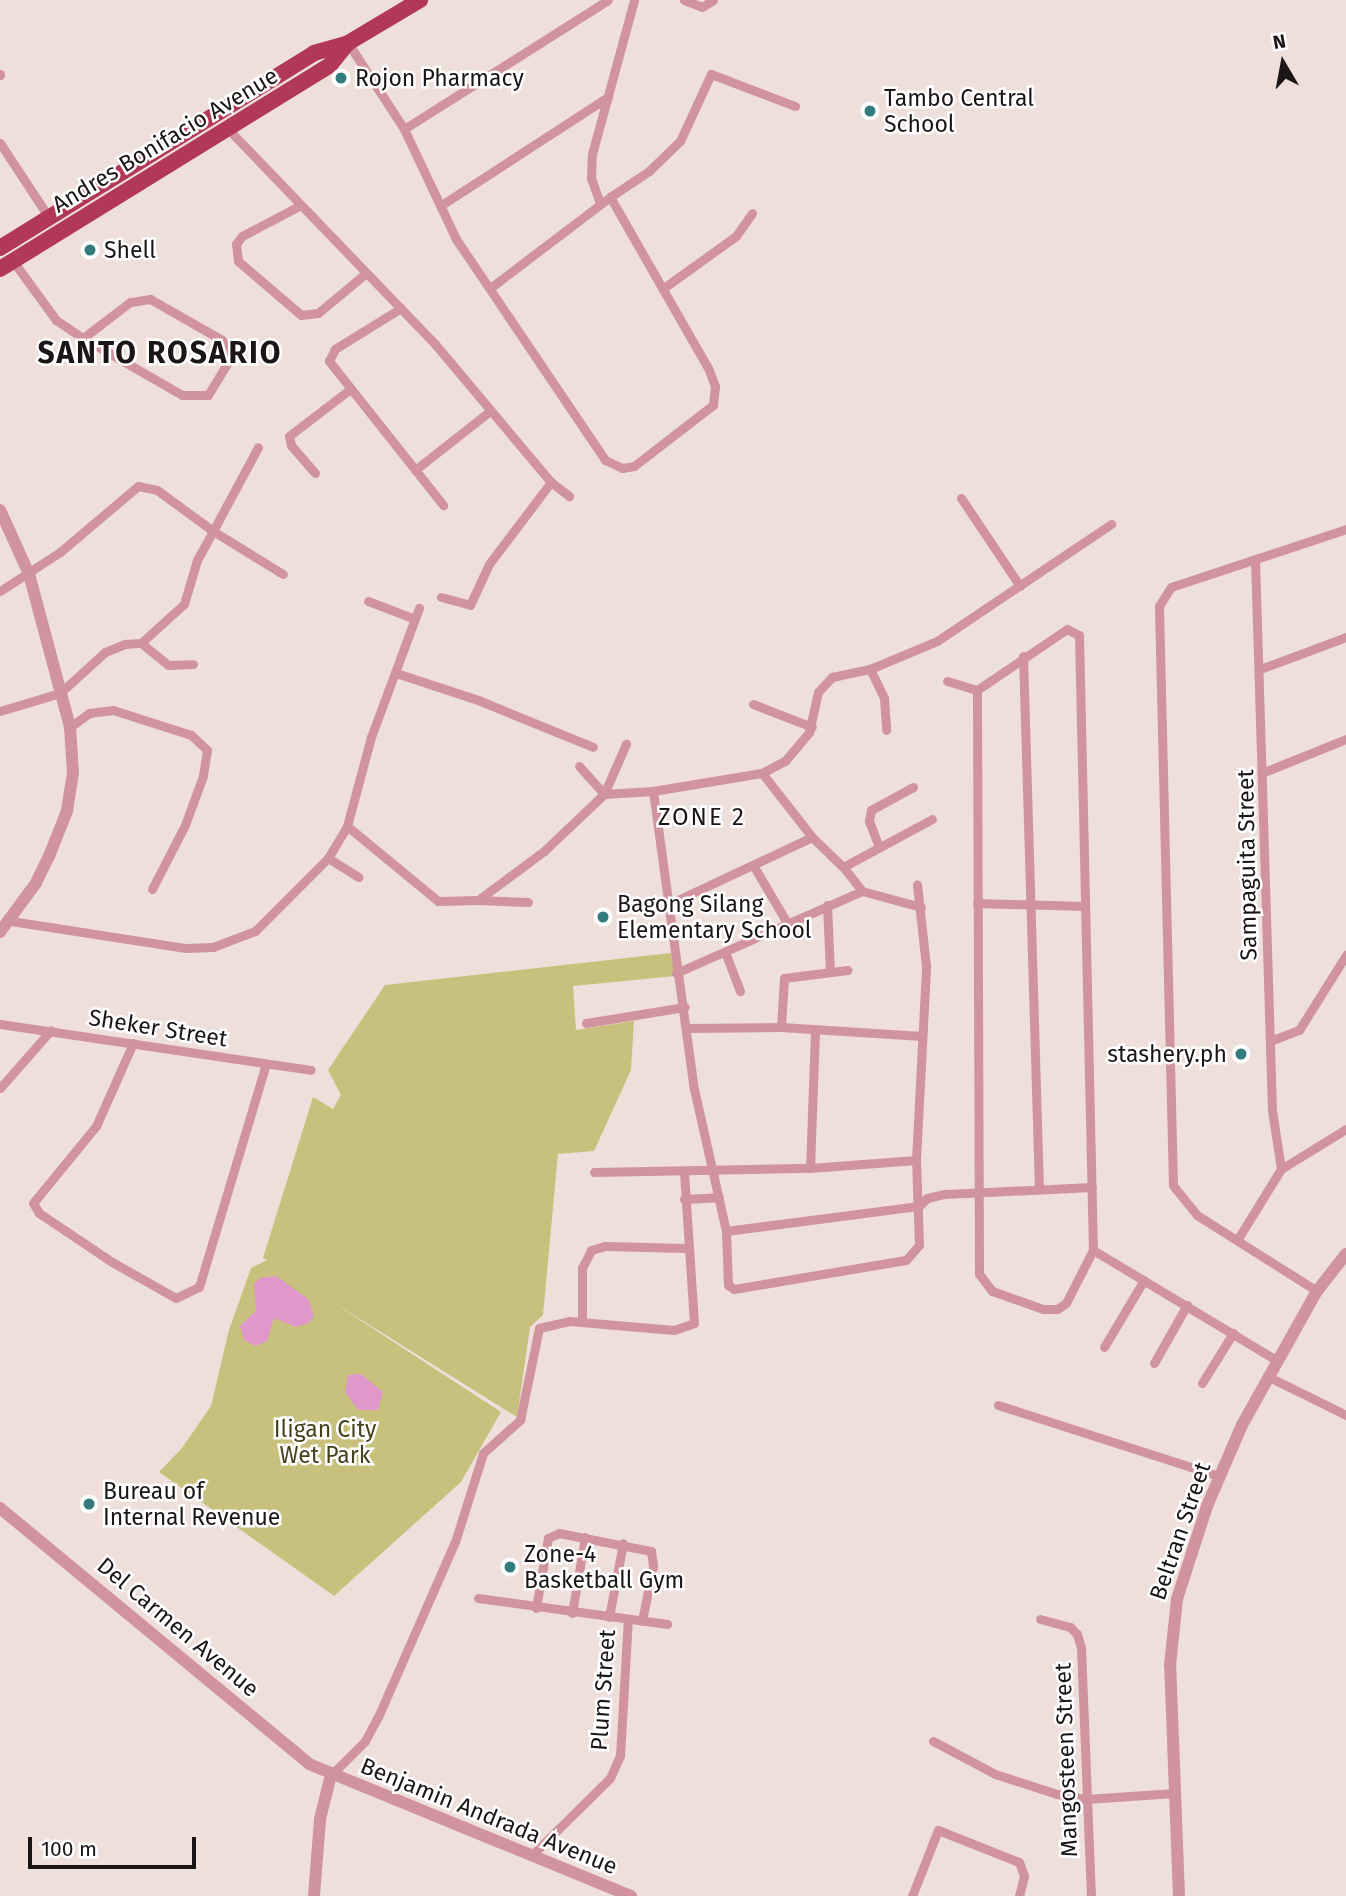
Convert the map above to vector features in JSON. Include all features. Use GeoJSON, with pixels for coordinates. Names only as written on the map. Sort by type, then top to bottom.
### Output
{"type":"FeatureCollection","features":[{"type":"Feature","properties":{"kind":"highway","name":"Andres Bonifacio Avenue"},"geometry":{"type":"LineString","coordinates":[[0,248],[314,53],[348,43],[420,0]]}},
{"type":"Feature","properties":{"kind":"highway","name":"Andres Bonifacio Avenue"},"geometry":{"type":"LineString","coordinates":[[6,265],[330,65],[348,43]]}},
{"type":"Feature","properties":{"kind":"street"},"geometry":{"type":"LineString","coordinates":[[404,129],[608,0]]}},
{"type":"Feature","properties":{"kind":"street"},"geometry":{"type":"LineString","coordinates":[[600,203],[590,167],[634,0]]}},
{"type":"Feature","properties":{"kind":"street"},"geometry":{"type":"LineString","coordinates":[[684,0],[702,7],[713,0]]}},
{"type":"Feature","properties":{"kind":"street"},"geometry":{"type":"LineString","coordinates":[[348,43],[404,129],[443,204],[456,239],[605,460],[622,468],[634,466],[705,412],[716,394],[708,368],[665,287],[610,197]]}},
{"type":"Feature","properties":{"kind":"street"},"geometry":{"type":"LineString","coordinates":[[490,288],[600,203],[649,172],[680,141],[710,74],[795,106]]}},
{"type":"Feature","properties":{"kind":"street"},"geometry":{"type":"LineString","coordinates":[[443,204],[608,97]]}},
{"type":"Feature","properties":{"kind":"street"},"geometry":{"type":"LineString","coordinates":[[228,130],[365,274],[401,308],[551,482],[569,496]]}},
{"type":"Feature","properties":{"kind":"street"},"geometry":{"type":"LineString","coordinates":[[0,143],[58,232]]}},
{"type":"Feature","properties":{"kind":"street"},"geometry":{"type":"LineString","coordinates":[[299,206],[242,236],[236,244],[238,261],[301,315],[318,313],[365,274]]}},
{"type":"Feature","properties":{"kind":"street"},"geometry":{"type":"LineString","coordinates":[[665,287],[736,236],[752,214]]}},
{"type":"Feature","properties":{"kind":"street"},"geometry":{"type":"LineString","coordinates":[[6,265],[55,320],[83,338],[194,398],[208,395],[231,357],[222,340],[150,299],[130,302],[83,338]]}},
{"type":"Feature","properties":{"kind":"street"},"geometry":{"type":"LineString","coordinates":[[401,308],[330,355],[331,369],[443,505]]}},
{"type":"Feature","properties":{"kind":"street"},"geometry":{"type":"LineString","coordinates":[[314,472],[291,445],[289,436],[349,390]]}},
{"type":"Feature","properties":{"kind":"street"},"geometry":{"type":"LineString","coordinates":[[415,470],[489,411]]}},
{"type":"Feature","properties":{"kind":"street"},"geometry":{"type":"LineString","coordinates":[[0,711],[60,693],[106,652],[141,643],[184,604],[197,560],[258,447]]}},
{"type":"Feature","properties":{"kind":"street"},"geometry":{"type":"LineString","coordinates":[[441,597],[470,605],[489,564],[551,482]]}},
{"type":"Feature","properties":{"kind":"street"},"geometry":{"type":"LineString","coordinates":[[0,591],[29,574],[138,485],[157,490],[213,531],[283,574]]}},
{"type":"Feature","properties":{"kind":"street"},"geometry":{"type":"LineString","coordinates":[[961,498],[1020,586]]}},
{"type":"Feature","properties":{"kind":"street"},"geometry":{"type":"LineString","coordinates":[[0,510],[29,574],[70,727],[73,773],[67,811],[36,883],[11,921],[0,932]]}},
{"type":"Feature","properties":{"kind":"street"},"geometry":{"type":"LineString","coordinates":[[604,794],[653,792],[762,773],[785,761],[811,727],[823,684],[832,677],[870,669],[937,641],[1111,524]]}},
{"type":"Feature","properties":{"kind":"street"},"geometry":{"type":"LineString","coordinates":[[1317,1291],[1239,1237],[1197,1214],[1177,1194],[1171,1174],[1159,606],[1171,587],[1346,529]]}},
{"type":"Feature","properties":{"kind":"street","name":"Sampaguita Street"},"geometry":{"type":"LineString","coordinates":[[1255,560],[1264,772],[1272,1110],[1281,1169]]}},
{"type":"Feature","properties":{"kind":"street"},"geometry":{"type":"LineString","coordinates":[[368,601],[415,619]]}},
{"type":"Feature","properties":{"kind":"street"},"geometry":{"type":"LineString","coordinates":[[11,921],[186,948],[213,947],[255,931],[328,858],[347,826],[370,737],[419,608]]}},
{"type":"Feature","properties":{"kind":"street"},"geometry":{"type":"LineString","coordinates":[[1067,629],[1077,630],[1093,1250],[1066,1303],[1056,1308],[1043,1309],[992,1291],[979,1274],[977,690],[1023,656],[1067,629]]}},
{"type":"Feature","properties":{"kind":"street"},"geometry":{"type":"LineString","coordinates":[[1260,669],[1346,636]]}},
{"type":"Feature","properties":{"kind":"street"},"geometry":{"type":"LineString","coordinates":[[141,643],[168,665],[192,664]]}},
{"type":"Feature","properties":{"kind":"street"},"geometry":{"type":"LineString","coordinates":[[1023,656],[1033,906],[1039,1189]]}},
{"type":"Feature","properties":{"kind":"street"},"geometry":{"type":"LineString","coordinates":[[870,669],[884,698],[886,730]]}},
{"type":"Feature","properties":{"kind":"street"},"geometry":{"type":"LineString","coordinates":[[396,674],[478,701],[593,747]]}},
{"type":"Feature","properties":{"kind":"street"},"geometry":{"type":"LineString","coordinates":[[947,681],[977,690]]}},
{"type":"Feature","properties":{"kind":"street"},"geometry":{"type":"LineString","coordinates":[[753,704],[811,727]]}},
{"type":"Feature","properties":{"kind":"street"},"geometry":{"type":"LineString","coordinates":[[70,727],[89,713],[113,710],[191,735],[207,750],[203,776],[185,825],[152,889]]}},
{"type":"Feature","properties":{"kind":"street"},"geometry":{"type":"LineString","coordinates":[[1264,772],[1346,739]]}},
{"type":"Feature","properties":{"kind":"street"},"geometry":{"type":"LineString","coordinates":[[478,900],[544,851],[604,794],[626,744]]}},
{"type":"Feature","properties":{"kind":"street"},"geometry":{"type":"LineString","coordinates":[[579,766],[604,794]]}},
{"type":"Feature","properties":{"kind":"street"},"geometry":{"type":"LineString","coordinates":[[762,773],[813,837],[862,891],[921,907]]}},
{"type":"Feature","properties":{"kind":"street"},"geometry":{"type":"LineString","coordinates":[[879,847],[869,821],[871,810],[913,787]]}},
{"type":"Feature","properties":{"kind":"street"},"geometry":{"type":"LineString","coordinates":[[653,792],[676,973],[685,1007],[694,1089],[726,1231],[728,1285],[742,1290],[906,1260],[919,1245],[916,1160],[926,966],[917,884]]}},
{"type":"Feature","properties":{"kind":"street"},"geometry":{"type":"LineString","coordinates":[[843,867],[932,820]]}},
{"type":"Feature","properties":{"kind":"street"},"geometry":{"type":"LineString","coordinates":[[347,826],[438,901],[528,902]]}},
{"type":"Feature","properties":{"kind":"street"},"geometry":{"type":"LineString","coordinates":[[667,905],[813,837]]}},
{"type":"Feature","properties":{"kind":"street"},"geometry":{"type":"LineString","coordinates":[[328,858],[359,877]]}},
{"type":"Feature","properties":{"kind":"street"},"geometry":{"type":"LineString","coordinates":[[753,865],[786,921]]}},
{"type":"Feature","properties":{"kind":"street"},"geometry":{"type":"LineString","coordinates":[[676,973],[786,921],[862,891]]}},
{"type":"Feature","properties":{"kind":"street"},"geometry":{"type":"LineString","coordinates":[[977,903],[1085,906]]}},
{"type":"Feature","properties":{"kind":"street"},"geometry":{"type":"LineString","coordinates":[[827,905],[830,970]]}},
{"type":"Feature","properties":{"kind":"street"},"geometry":{"type":"LineString","coordinates":[[726,951],[740,991]]}},
{"type":"Feature","properties":{"kind":"street"},"geometry":{"type":"LineString","coordinates":[[1270,1041],[1299,1030],[1346,956]]}},
{"type":"Feature","properties":{"kind":"street"},"geometry":{"type":"LineString","coordinates":[[781,1027],[784,978],[830,970],[847,970]]}},
{"type":"Feature","properties":{"kind":"street"},"geometry":{"type":"LineString","coordinates":[[586,1023],[685,1007]]}},
{"type":"Feature","properties":{"kind":"street","name":"Sheker Street"},"geometry":{"type":"LineString","coordinates":[[0,1024],[311,1070]]}},
{"type":"Feature","properties":{"kind":"street"},"geometry":{"type":"LineString","coordinates":[[687,1028],[781,1027],[922,1037]]}},
{"type":"Feature","properties":{"kind":"street"},"geometry":{"type":"LineString","coordinates":[[810,1168],[814,1029]]}},
{"type":"Feature","properties":{"kind":"street"},"geometry":{"type":"LineString","coordinates":[[0,1088],[51,1030]]}},
{"type":"Feature","properties":{"kind":"street"},"geometry":{"type":"LineString","coordinates":[[133,1043],[96,1126],[33,1203],[39,1213],[112,1262],[176,1298],[199,1287],[266,1064]]}},
{"type":"Feature","properties":{"kind":"street"},"geometry":{"type":"LineString","coordinates":[[1239,1237],[1281,1169],[1346,1129]]}},
{"type":"Feature","properties":{"kind":"street"},"geometry":{"type":"LineString","coordinates":[[594,1171],[684,1172],[810,1168],[916,1160]]}},
{"type":"Feature","properties":{"kind":"street"},"geometry":{"type":"LineString","coordinates":[[314,1896],[320,1819],[331,1775],[358,1750],[378,1717],[455,1542],[483,1453],[520,1420],[538,1328],[551,1322],[687,1328],[694,1323],[696,1309],[686,1248],[684,1172]]}},
{"type":"Feature","properties":{"kind":"street"},"geometry":{"type":"LineString","coordinates":[[726,1231],[919,1206],[927,1198],[979,1191],[1092,1187]]}},
{"type":"Feature","properties":{"kind":"street"},"geometry":{"type":"LineString","coordinates":[[684,1199],[719,1197]]}},
{"type":"Feature","properties":{"kind":"street"},"geometry":{"type":"LineString","coordinates":[[582,1322],[582,1268],[591,1250],[605,1246],[686,1248]]}},
{"type":"Feature","properties":{"kind":"street"},"geometry":{"type":"LineString","coordinates":[[1093,1250],[1276,1360]]}},
{"type":"Feature","properties":{"kind":"street","name":"Beltran Street"},"geometry":{"type":"LineString","coordinates":[[1179,1896],[1172,1625],[1219,1476],[1276,1360],[1317,1291],[1346,1254]]}},
{"type":"Feature","properties":{"kind":"street"},"geometry":{"type":"LineString","coordinates":[[1104,1347],[1144,1280]]}},
{"type":"Feature","properties":{"kind":"street"},"geometry":{"type":"LineString","coordinates":[[1154,1363],[1187,1305]]}},
{"type":"Feature","properties":{"kind":"street"},"geometry":{"type":"LineString","coordinates":[[1202,1383],[1233,1333]]}},
{"type":"Feature","properties":{"kind":"street"},"geometry":{"type":"LineString","coordinates":[[1267,1376],[1346,1415]]}},
{"type":"Feature","properties":{"kind":"street"},"geometry":{"type":"LineString","coordinates":[[998,1405],[1219,1476]]}},
{"type":"Feature","properties":{"kind":"street","name":"Del Carmen Avenue"},"geometry":{"type":"LineString","coordinates":[[0,1508],[309,1764],[331,1775]]}},
{"type":"Feature","properties":{"kind":"street"},"geometry":{"type":"LineString","coordinates":[[536,1608],[548,1538],[559,1533],[623,1543],[651,1551],[654,1557],[642,1620]]}},
{"type":"Feature","properties":{"kind":"street"},"geometry":{"type":"LineString","coordinates":[[572,1613],[585,1537]]}},
{"type":"Feature","properties":{"kind":"street"},"geometry":{"type":"LineString","coordinates":[[609,1617],[623,1543]]}},
{"type":"Feature","properties":{"kind":"street"},"geometry":{"type":"LineString","coordinates":[[478,1598],[572,1613],[667,1623]]}},
{"type":"Feature","properties":{"kind":"street","name":"Plum Street"},"geometry":{"type":"LineString","coordinates":[[531,1856],[610,1778],[620,1756],[628,1619]]}},
{"type":"Feature","properties":{"kind":"street","name":"Mangosteen Street"},"geometry":{"type":"LineString","coordinates":[[1040,1619],[1070,1627],[1077,1634],[1081,1648],[1091,1896]]}},
{"type":"Feature","properties":{"kind":"street"},"geometry":{"type":"LineString","coordinates":[[933,1741],[1023,1785],[1086,1799],[1175,1793]]}},
{"type":"Feature","properties":{"kind":"street","name":"Benjamin Andrada Avenue"},"geometry":{"type":"LineString","coordinates":[[331,1775],[631,1896]]}},
{"type":"Feature","properties":{"kind":"street"},"geometry":{"type":"LineString","coordinates":[[912,1896],[938,1830],[1007,1856],[1024,1871],[1019,1896]]}},
{"type":"Feature","properties":{"kind":"green space","name":"Iligan City Wet Park"},"geometry":{"type":"Polygon","coordinates":[[[671,953],[675,976],[573,986],[576,1030],[634,1021],[631,1070],[594,1151],[558,1154],[543,1315],[530,1327],[517,1417],[331,1301],[501,1412],[461,1482],[334,1596],[159,1472],[182,1448],[211,1406],[229,1330],[251,1268],[267,1260],[263,1258],[313,1097],[333,1109],[341,1095],[328,1070],[385,985],[671,953]]]}},
{"type":"Feature","properties":{"kind":"shaded area"},"geometry":{"type":"Polygon","coordinates":[[[276,1276],[308,1299],[314,1315],[309,1323],[296,1327],[274,1318],[267,1341],[255,1346],[244,1340],[240,1326],[256,1311],[254,1284],[260,1278],[276,1276]]]}},
{"type":"Feature","properties":{"kind":"shaded area"},"geometry":{"type":"Polygon","coordinates":[[[361,1374],[383,1392],[378,1410],[358,1410],[345,1392],[348,1375],[361,1374]]]}},
{"type":"Feature","properties":{"kind":"place","name":"Rojon Pharmacy"},"geometry":{"type":"Point","coordinates":[341,78]}},
{"type":"Feature","properties":{"kind":"place","name":"Tambo Central School"},"geometry":{"type":"Point","coordinates":[870,111]}},
{"type":"Feature","properties":{"kind":"place","name":"Shell"},"geometry":{"type":"Point","coordinates":[90,250]}},
{"type":"Feature","properties":{"kind":"place","name":"Bagong Silang Elementary School"},"geometry":{"type":"Point","coordinates":[603,917]}},
{"type":"Feature","properties":{"kind":"place","name":"stashery.ph"},"geometry":{"type":"Point","coordinates":[1241,1054]}},
{"type":"Feature","properties":{"kind":"place","name":"Bureau of Internal Revenue"},"geometry":{"type":"Point","coordinates":[89,1504]}},
{"type":"Feature","properties":{"kind":"place","name":"Zone-4 Basketball Gym"},"geometry":{"type":"Point","coordinates":[510,1567]}},
{"type":"Feature","properties":{"kind":"district","name":"SANTO ROSARIO"},"geometry":{"type":"Point","coordinates":[160,353]}},
{"type":"Feature","properties":{"kind":"district","name":"ZONE 2"},"geometry":{"type":"Point","coordinates":[702,818]}}]}
